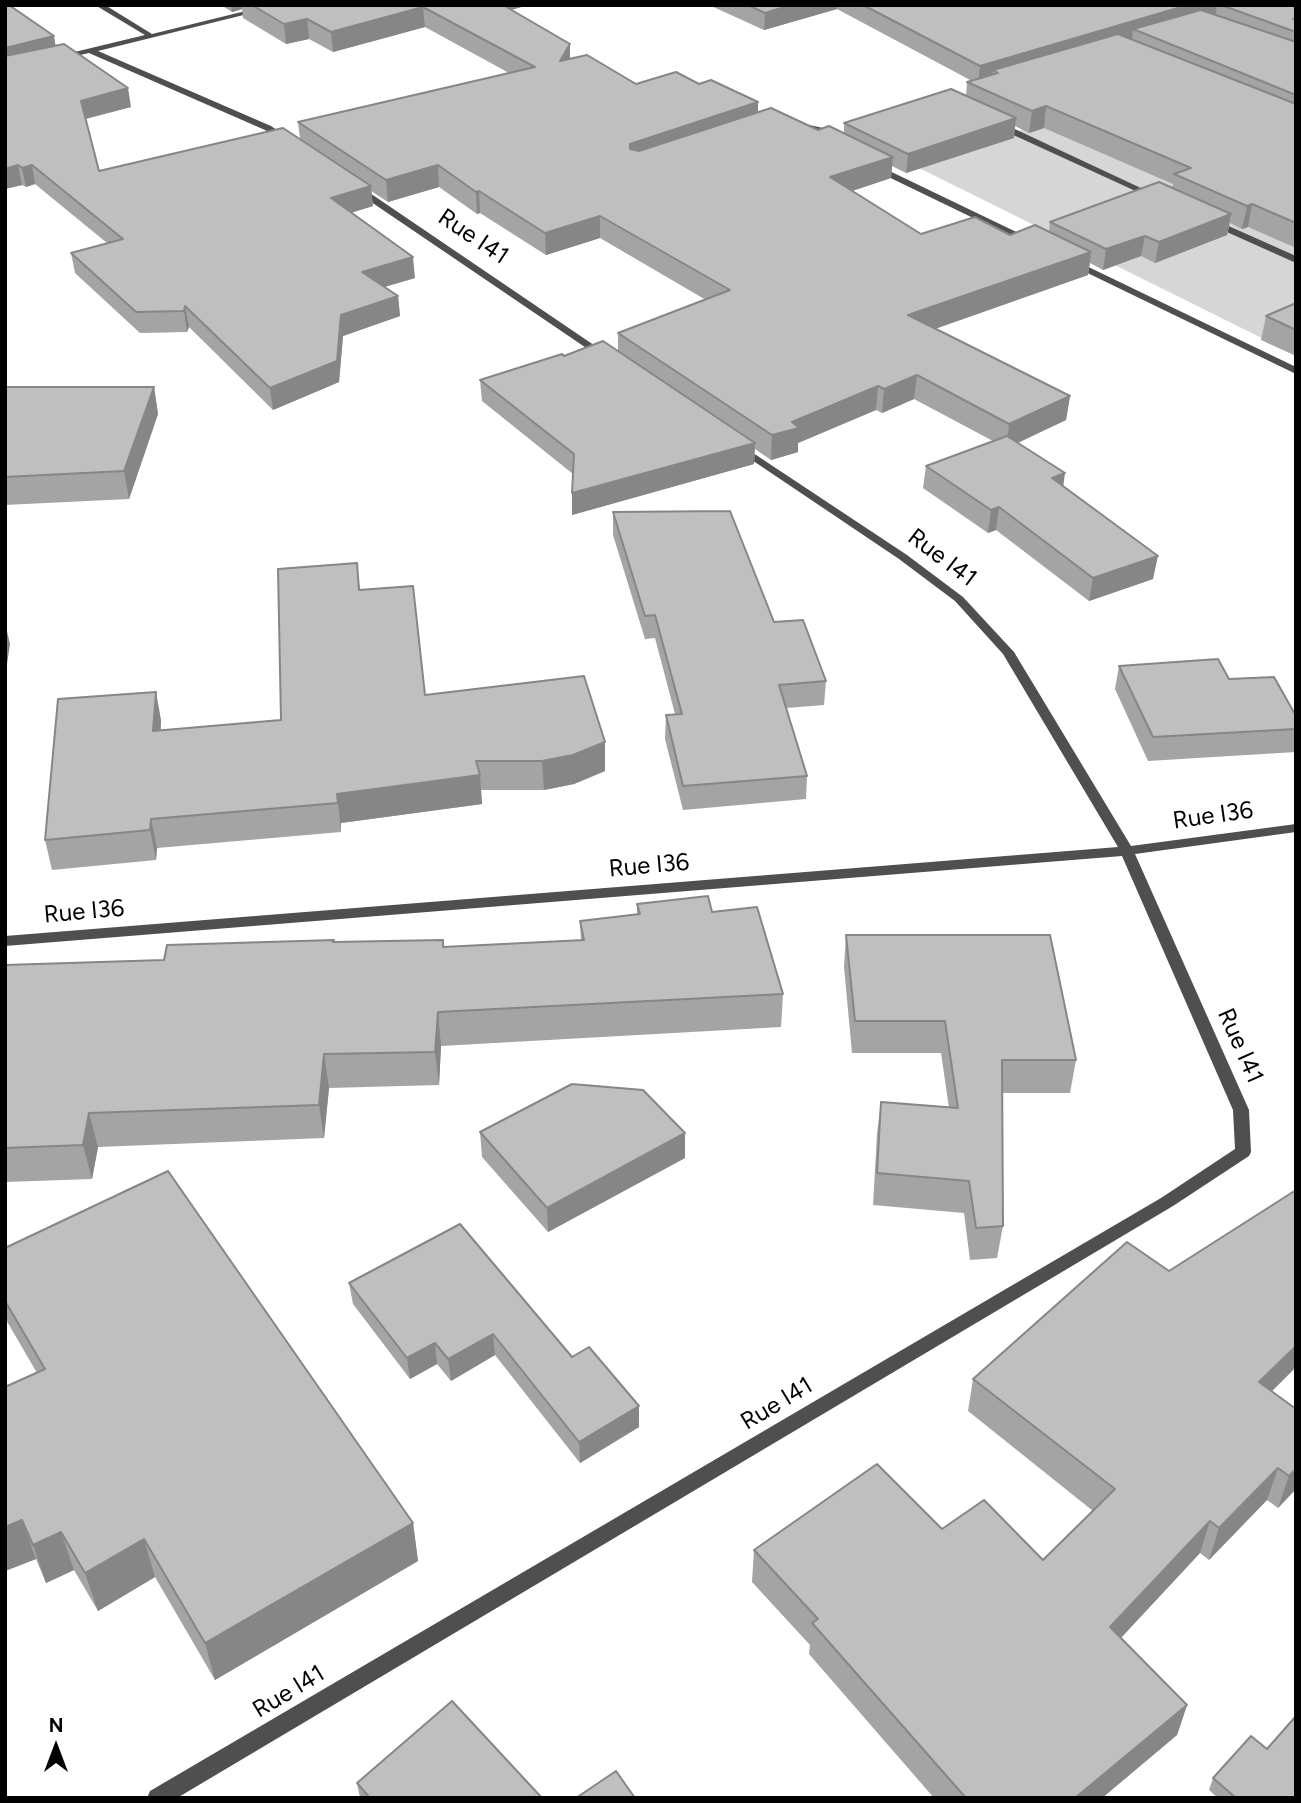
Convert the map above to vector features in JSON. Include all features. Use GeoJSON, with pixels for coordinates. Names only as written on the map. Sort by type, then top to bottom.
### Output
{"type":"FeatureCollection","features":[{"type":"Feature","properties":{"kind":"street"},"geometry":{"type":"LineString","coordinates":[[99,5],[151,36]]}},
{"type":"Feature","properties":{"kind":"street"},"geometry":{"type":"LineString","coordinates":[[54,60],[280,5]]}},
{"type":"Feature","properties":{"kind":"street"},"geometry":{"type":"LineString","coordinates":[[90,51],[268,128],[291,143]]}},
{"type":"Feature","properties":{"kind":"street"},"geometry":{"type":"LineString","coordinates":[[780,123],[814,126],[842,135],[832,143]]}},
{"type":"Feature","properties":{"kind":"street"},"geometry":{"type":"LineString","coordinates":[[994,123],[1170,203]]}},
{"type":"Feature","properties":{"kind":"street"},"geometry":{"type":"LineString","coordinates":[[868,163],[1044,249]]}},
{"type":"Feature","properties":{"kind":"street","name":"Rue I41"},"geometry":{"type":"LineString","coordinates":[[347,181],[613,361]]}},
{"type":"Feature","properties":{"kind":"street"},"geometry":{"type":"LineString","coordinates":[[1208,220],[1296,260]]}},
{"type":"Feature","properties":{"kind":"street"},"geometry":{"type":"LineString","coordinates":[[1069,261],[1296,371]]}},
{"type":"Feature","properties":{"kind":"street","name":"Rue I41"},"geometry":{"type":"LineString","coordinates":[[157,1798],[1167,1202],[1243,1152],[1241,1110],[1127,851],[1008,652],[959,599],[903,557],[729,439]]}},
{"type":"Feature","properties":{"kind":"street","name":"Rue I36"},"geometry":{"type":"LineString","coordinates":[[5,941],[1127,851],[1296,828]]}},
{"type":"Feature","properties":{"kind":"shaded area"},"geometry":{"type":"Polygon","coordinates":[[[1296,5],[1296,355],[915,166],[1079,110],[987,29],[1296,5]]]}},
{"type":"Feature","properties":{"kind":"building"},"geometry":{"type":"Polygon","coordinates":[[[5,5],[9,5],[54,36],[5,48],[5,5]]]}},
{"type":"Feature","properties":{"kind":"building"},"geometry":{"type":"Polygon","coordinates":[[[252,5],[503,5],[570,44],[560,61],[587,55],[636,84],[676,72],[699,84],[711,80],[758,102],[630,144],[630,149],[639,151],[771,108],[818,130],[829,126],[893,157],[830,177],[921,234],[975,217],[1010,235],[1035,225],[1091,252],[908,315],[1070,396],[1009,424],[917,375],[884,389],[878,386],[792,422],[799,428],[772,435],[618,333],[730,290],[600,216],[545,233],[479,191],[476,192],[438,165],[386,180],[298,122],[535,67],[423,7],[331,32],[307,19],[284,24],[252,5]]]}},
{"type":"Feature","properties":{"kind":"building"},"geometry":{"type":"Polygon","coordinates":[[[748,5],[791,5],[765,13],[748,5]]]}},
{"type":"Feature","properties":{"kind":"building"},"geometry":{"type":"Polygon","coordinates":[[[863,5],[1188,5],[980,66],[863,5]]]}},
{"type":"Feature","properties":{"kind":"building"},"geometry":{"type":"Polygon","coordinates":[[[1221,5],[1296,5],[1296,17],[1293,19],[1296,20],[1296,32],[1221,5]]]}},
{"type":"Feature","properties":{"kind":"building"},"geometry":{"type":"Polygon","coordinates":[[[1201,10],[1296,42],[1296,95],[1133,29],[1201,10]]]}},
{"type":"Feature","properties":{"kind":"building"},"geometry":{"type":"Polygon","coordinates":[[[1118,34],[1296,104],[1296,223],[1252,204],[1247,206],[1174,174],[1191,168],[1046,106],[1032,111],[967,82],[998,73],[993,70],[1118,34]]]}},
{"type":"Feature","properties":{"kind":"building"},"geometry":{"type":"Polygon","coordinates":[[[64,44],[128,88],[81,101],[99,171],[283,128],[371,186],[331,198],[413,257],[362,272],[398,296],[341,315],[337,361],[270,388],[185,306],[184,311],[136,312],[71,253],[123,239],[32,165],[5,169],[5,56],[64,44]]]}},
{"type":"Feature","properties":{"kind":"building"},"geometry":{"type":"Polygon","coordinates":[[[951,89],[1016,118],[908,154],[844,123],[951,89]]]}},
{"type":"Feature","properties":{"kind":"building"},"geometry":{"type":"Polygon","coordinates":[[[1159,182],[1231,214],[1159,242],[1145,236],[1106,249],[1050,222],[1159,182]]]}},
{"type":"Feature","properties":{"kind":"building"},"geometry":{"type":"Polygon","coordinates":[[[1296,303],[1296,330],[1266,316],[1296,303]]]}},
{"type":"Feature","properties":{"kind":"building"},"geometry":{"type":"Polygon","coordinates":[[[603,341],[755,443],[572,493],[574,454],[480,380],[562,354],[564,356],[603,341]]]}},
{"type":"Feature","properties":{"kind":"building"},"geometry":{"type":"Polygon","coordinates":[[[5,387],[154,387],[124,471],[5,477],[5,387]]]}},
{"type":"Feature","properties":{"kind":"building"},"geometry":{"type":"Polygon","coordinates":[[[1007,436],[1065,473],[1052,478],[1158,556],[1093,578],[999,507],[991,510],[926,466],[1007,436]]]}},
{"type":"Feature","properties":{"kind":"building"},"geometry":{"type":"Polygon","coordinates":[[[730,511],[774,622],[803,620],[826,681],[779,685],[807,776],[683,786],[666,715],[682,714],[655,615],[645,616],[613,512],[730,511]]]}},
{"type":"Feature","properties":{"kind":"building"},"geometry":{"type":"Polygon","coordinates":[[[357,563],[359,590],[413,586],[425,695],[584,676],[605,742],[573,755],[542,761],[476,761],[480,775],[337,794],[338,803],[151,819],[150,830],[45,840],[58,699],[156,692],[153,731],[281,720],[278,569],[357,563]]]}},
{"type":"Feature","properties":{"kind":"building"},"geometry":{"type":"Polygon","coordinates":[[[1218,659],[1229,679],[1274,677],[1296,716],[1296,729],[1153,737],[1119,666],[1218,659]]]}},
{"type":"Feature","properties":{"kind":"building"},"geometry":{"type":"Polygon","coordinates":[[[708,896],[712,912],[757,907],[783,994],[438,1012],[435,1052],[324,1054],[319,1105],[89,1113],[83,1145],[5,1148],[5,965],[164,960],[167,945],[443,940],[443,947],[584,940],[580,921],[640,914],[637,904],[708,896]]]}},
{"type":"Feature","properties":{"kind":"building"},"geometry":{"type":"Polygon","coordinates":[[[846,935],[1050,935],[1076,1060],[1002,1060],[1003,1226],[976,1228],[969,1181],[877,1173],[881,1102],[958,1108],[945,1021],[855,1021],[846,935]]]}},
{"type":"Feature","properties":{"kind":"building"},"geometry":{"type":"Polygon","coordinates":[[[572,1084],[643,1090],[685,1133],[547,1208],[480,1132],[572,1084]]]}},
{"type":"Feature","properties":{"kind":"building"},"geometry":{"type":"Polygon","coordinates":[[[168,1171],[413,1523],[205,1643],[144,1539],[85,1573],[61,1532],[33,1545],[22,1520],[5,1527],[5,1387],[45,1369],[5,1301],[5,1248],[168,1171]]]}},
{"type":"Feature","properties":{"kind":"building"},"geometry":{"type":"Polygon","coordinates":[[[1296,1190],[1296,1346],[1259,1382],[1296,1409],[1296,1469],[1289,1476],[1278,1468],[1219,1528],[1210,1521],[1110,1627],[1187,1705],[1075,1798],[966,1798],[812,1623],[818,1619],[754,1550],[877,1464],[942,1529],[984,1500],[1043,1560],[1115,1489],[973,1379],[1127,1242],[1169,1271],[1296,1190]]]}},
{"type":"Feature","properties":{"kind":"building"},"geometry":{"type":"Polygon","coordinates":[[[460,1224],[572,1357],[589,1347],[639,1406],[579,1442],[493,1334],[448,1359],[435,1343],[407,1358],[349,1283],[460,1224]]]}},
{"type":"Feature","properties":{"kind":"building"},"geometry":{"type":"Polygon","coordinates":[[[452,1701],[542,1798],[370,1798],[357,1783],[452,1701]]]}},
{"type":"Feature","properties":{"kind":"building"},"geometry":{"type":"Polygon","coordinates":[[[1296,1716],[1296,1798],[1236,1798],[1213,1778],[1251,1736],[1267,1749],[1296,1716]]]}},
{"type":"Feature","properties":{"kind":"building"},"geometry":{"type":"Polygon","coordinates":[[[616,1771],[635,1798],[576,1798],[616,1771]]]}}]}
